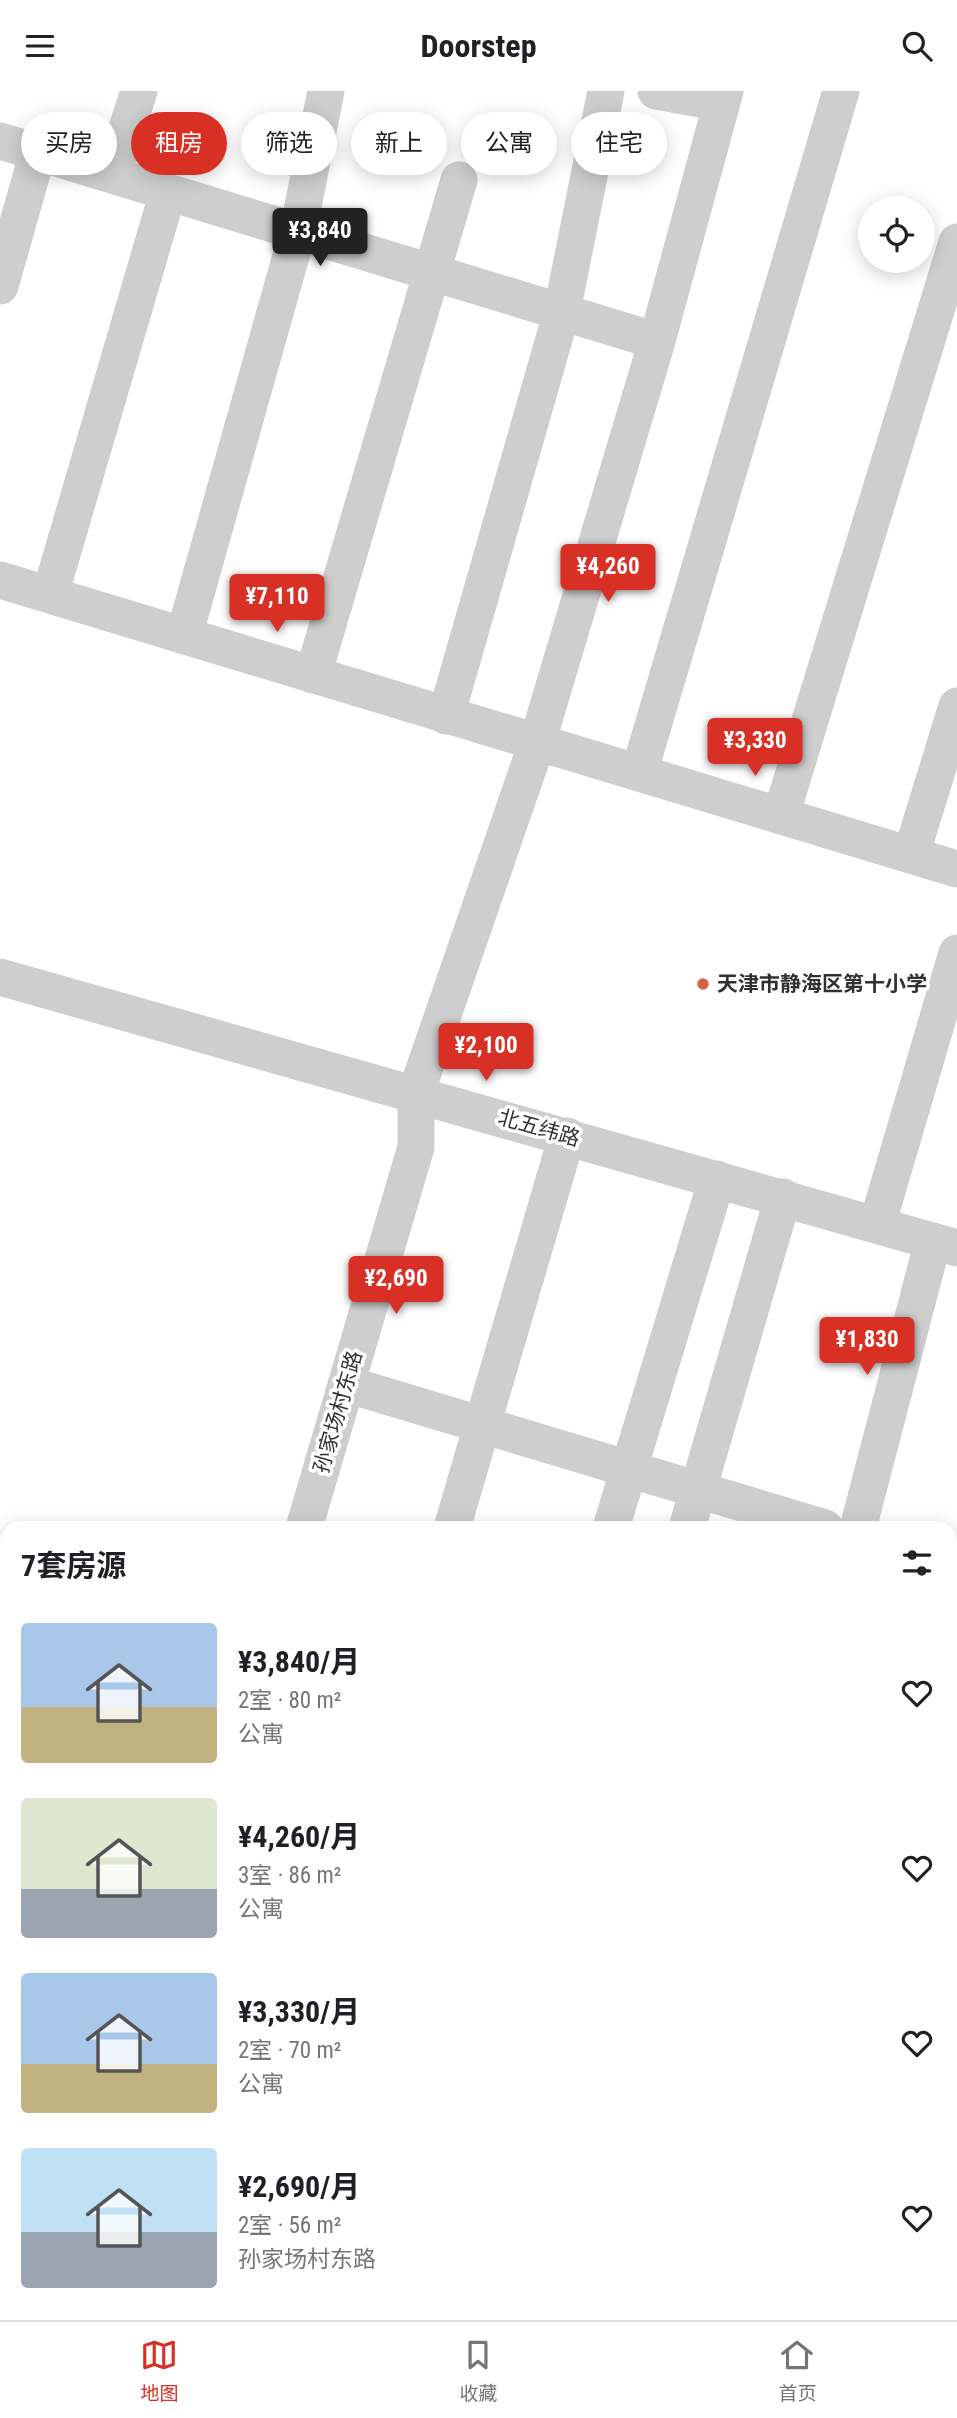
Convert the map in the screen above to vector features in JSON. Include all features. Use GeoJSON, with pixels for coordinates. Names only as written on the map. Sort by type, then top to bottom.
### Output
{"type":"FeatureCollection","features":[{"type":"Feature","properties":{"kind":"street"},"geometry":{"type":"LineString","coordinates":[[117,159],[139,91]]}},
{"type":"Feature","properties":{"kind":"street"},"geometry":{"type":"LineString","coordinates":[[184,636],[298,231],[326,91]]}},
{"type":"Feature","properties":{"kind":"street"},"geometry":{"type":"LineString","coordinates":[[446,716],[562,311],[606,91]]}},
{"type":"Feature","properties":{"kind":"street"},"geometry":{"type":"LineString","coordinates":[[656,91],[724,97]]}},
{"type":"Feature","properties":{"kind":"street"},"geometry":{"type":"LineString","coordinates":[[639,773],[841,91]]}},
{"type":"Feature","properties":{"kind":"street","name":"孙家场村东路"},"geometry":{"type":"LineString","coordinates":[[306,1521],[416,1147],[416,1093],[537,743],[656,341],[724,97]]}},
{"type":"Feature","properties":{"kind":"street"},"geometry":{"type":"LineString","coordinates":[[0,141],[21,147]]}},
{"type":"Feature","properties":{"kind":"street"},"geometry":{"type":"LineString","coordinates":[[0,286],[31,175]]}},
{"type":"Feature","properties":{"kind":"street"},"geometry":{"type":"LineString","coordinates":[[112,175],[656,341]]}},
{"type":"Feature","properties":{"kind":"street"},"geometry":{"type":"LineString","coordinates":[[313,675],[459,180]]}},
{"type":"Feature","properties":{"kind":"street"},"geometry":{"type":"LineString","coordinates":[[50,595],[168,192]]}},
{"type":"Feature","properties":{"kind":"street"},"geometry":{"type":"LineString","coordinates":[[781,815],[957,241]]}},
{"type":"Feature","properties":{"kind":"street"},"geometry":{"type":"LineString","coordinates":[[0,580],[957,869]]}},
{"type":"Feature","properties":{"kind":"street"},"geometry":{"type":"LineString","coordinates":[[911,855],[957,706]]}},
{"type":"Feature","properties":{"kind":"street"},"geometry":{"type":"LineString","coordinates":[[877,1225],[957,953]]}},
{"type":"Feature","properties":{"kind":"street","name":"北五纬路"},"geometry":{"type":"LineString","coordinates":[[0,977],[945,1245]]}},
{"type":"Feature","properties":{"kind":"street"},"geometry":{"type":"LineString","coordinates":[[454,1521],[567,1136]]}},
{"type":"Feature","properties":{"kind":"street"},"geometry":{"type":"LineString","coordinates":[[613,1521],[718,1179]]}},
{"type":"Feature","properties":{"kind":"street"},"geometry":{"type":"LineString","coordinates":[[689,1521],[783,1197]]}},
{"type":"Feature","properties":{"kind":"street"},"geometry":{"type":"LineString","coordinates":[[860,1521],[945,1245]]}},
{"type":"Feature","properties":{"kind":"street"},"geometry":{"type":"LineString","coordinates":[[346,1384],[802,1521]]}},
{"type":"Feature","properties":{"kind":"place","name":"天津市静海区第十小学"},"geometry":{"type":"Point","coordinates":[703,984]}}]}
